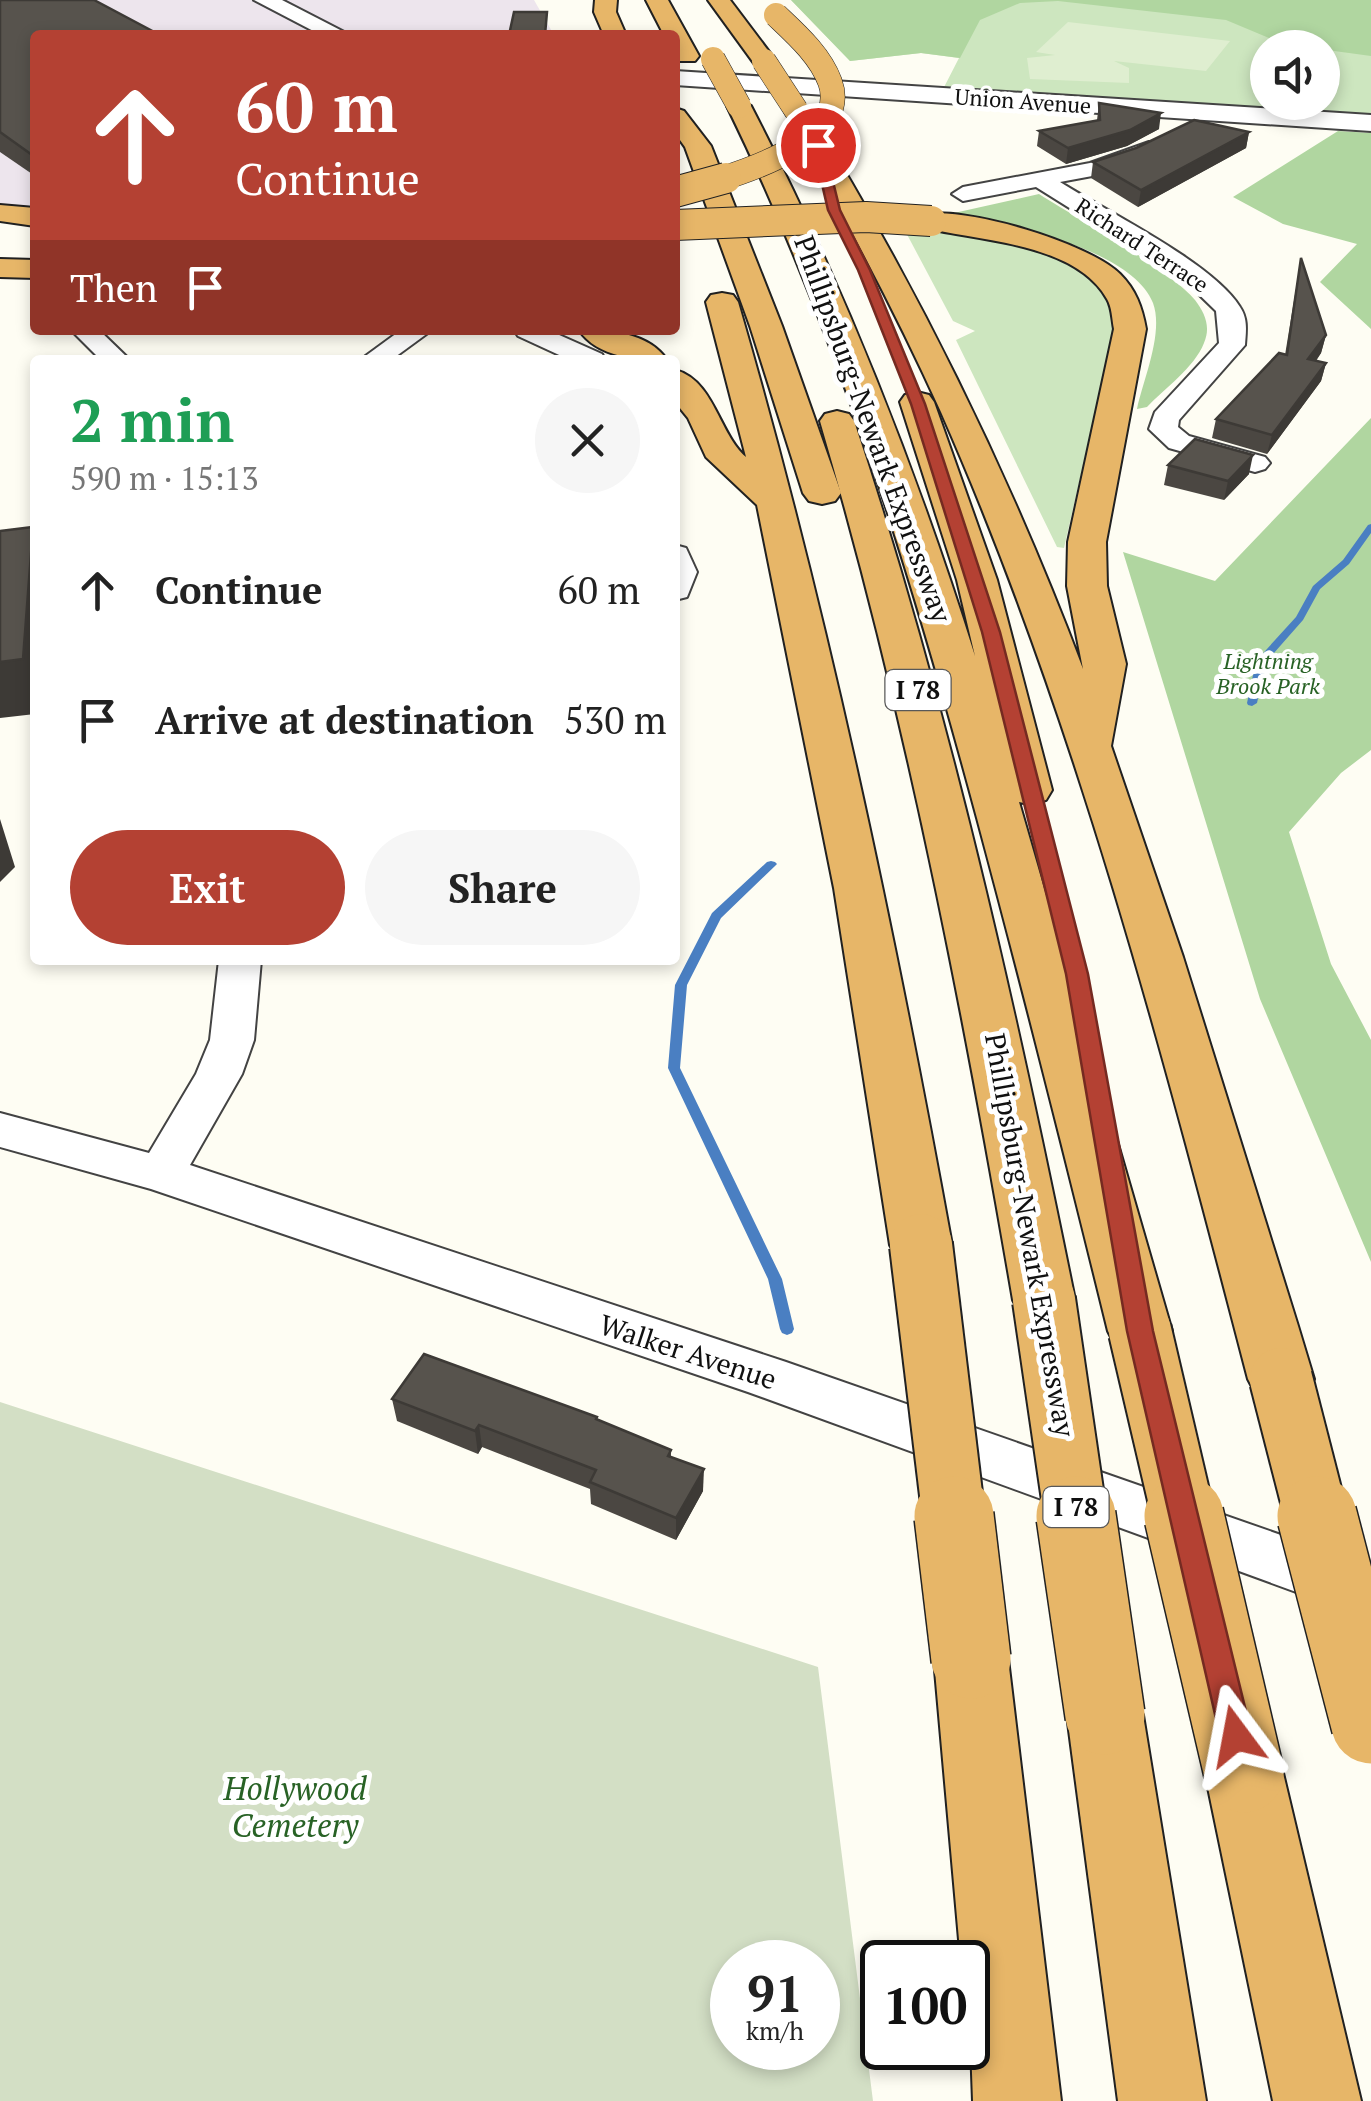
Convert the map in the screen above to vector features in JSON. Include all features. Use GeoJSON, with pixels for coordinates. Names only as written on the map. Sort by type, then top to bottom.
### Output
{"type":"FeatureCollection","features":[{"type":"Feature","properties":{"kind":"highway"},"geometry":{"type":"LineString","coordinates":[[606,0],[605,12],[613,30]]}},
{"type":"Feature","properties":{"kind":"highway"},"geometry":{"type":"LineString","coordinates":[[622,0],[636,30]]}},
{"type":"Feature","properties":{"kind":"highway","name":"Phillipsburg-Newark Expressway"},"geometry":{"type":"LineString","coordinates":[[657,0],[668,30]]}},
{"type":"Feature","properties":{"kind":"highway","name":"Phillipsburg-Newark Expressway"},"geometry":{"type":"LineString","coordinates":[[680,0],[713,58],[708,108],[698,146],[772,342],[832,524],[896,751],[956,998],[1044,1300],[1162,2101]]}},
{"type":"Feature","properties":{"kind":"highway"},"geometry":{"type":"LineString","coordinates":[[720,0],[764,60],[868,229],[936,365],[1027,577],[1090,743],[1238,1224],[1371,1724]]}},
{"type":"Feature","properties":{"kind":"highway"},"geometry":{"type":"LineString","coordinates":[[680,190],[777,157],[813,134],[828,116],[833,98],[829,80],[769,8]]}},
{"type":"Feature","properties":{"kind":"highway","name":"Phillipsburg-Newark Expressway"},"geometry":{"type":"LineString","coordinates":[[681,67],[708,108],[786,198],[835,312],[940,610],[1055,1008],[1140,1331],[1317,2101]]}},
{"type":"Feature","properties":{"kind":"highway"},"geometry":{"type":"LineString","coordinates":[[807,127],[834,210],[891,333],[923,417],[991,632],[1077,974],[1140,1331]]}},
{"type":"Feature","properties":{"kind":"highway"},"geometry":{"type":"LineString","coordinates":[[680,158],[777,503],[828,728],[896,1084],[921,1245],[971,1659],[1017,2101]]}},
{"type":"Feature","properties":{"kind":"highway"},"geometry":{"type":"LineString","coordinates":[[0,214],[30,217]]}},
{"type":"Feature","properties":{"kind":"highway"},"geometry":{"type":"LineString","coordinates":[[680,225],[850,218],[931,220],[998,231],[1071,256],[1112,282],[1130,311],[1130,329],[1087,542],[1087,586],[1105,664],[1090,743]]}},
{"type":"Feature","properties":{"kind":"highway"},"geometry":{"type":"LineString","coordinates":[[0,226],[30,229]]}},
{"type":"Feature","properties":{"kind":"highway"},"geometry":{"type":"LineString","coordinates":[[0,240],[30,242]]}},
{"type":"Feature","properties":{"kind":"highway"},"geometry":{"type":"LineString","coordinates":[[0,254],[30,256]]}},
{"type":"Feature","properties":{"kind":"highway"},"geometry":{"type":"LineString","coordinates":[[0,268],[30,269]]}},
{"type":"Feature","properties":{"kind":"highway"},"geometry":{"type":"LineString","coordinates":[[587,347],[626,355]]}},
{"type":"Feature","properties":{"kind":"highway"},"geometry":{"type":"LineString","coordinates":[[680,386],[704,416],[724,457],[777,503]]}},
{"type":"Feature","properties":{"kind":"street"},"geometry":{"type":"LineString","coordinates":[[265,0],[328,30]]}},
{"type":"Feature","properties":{"kind":"street","name":"Union Avenue"},"geometry":{"type":"LineString","coordinates":[[681,67],[1192,112],[1371,123]]}},
{"type":"Feature","properties":{"kind":"street"},"geometry":{"type":"LineString","coordinates":[[963,194],[1095,169],[1138,154],[1193,124],[1192,112]]}},
{"type":"Feature","properties":{"kind":"street","name":"Richard Terrace"},"geometry":{"type":"LineString","coordinates":[[1042,181],[1192,274],[1228,308],[1234,320],[1232,345],[1165,418],[1162,429],[1179,442],[1256,464]]}},
{"type":"Feature","properties":{"kind":"street"},"geometry":{"type":"LineString","coordinates":[[90,335],[112,355]]}},
{"type":"Feature","properties":{"kind":"street"},"geometry":{"type":"LineString","coordinates":[[380,355],[410,335]]}},
{"type":"Feature","properties":{"kind":"street"},"geometry":{"type":"LineString","coordinates":[[545,335],[587,347]]}},
{"type":"Feature","properties":{"kind":"street"},"geometry":{"type":"LineString","coordinates":[[160,1174],[218,1074],[232,1040],[240,965]]}},
{"type":"Feature","properties":{"kind":"street","name":"Walker Avenue"},"geometry":{"type":"LineString","coordinates":[[0,1130],[160,1174],[767,1377],[1371,1592]]}},
{"type":"Feature","properties":{"kind":"shaded area"},"geometry":{"type":"Polygon","coordinates":[[[0,0],[534,0],[551,30],[30,30],[30,208],[0,205],[0,0]]]}},
{"type":"Feature","properties":{"kind":"green space"},"geometry":{"type":"Polygon","coordinates":[[[791,0],[1371,0],[1371,123],[1325,120],[1340,120],[1340,30],[1250,30],[1250,115],[940,95],[959,58],[921,53],[850,61],[791,0]]]}},
{"type":"Feature","properties":{"kind":"green space"},"geometry":{"type":"Polygon","coordinates":[[[791,0],[1371,0],[1371,56],[1340,52],[1340,30],[1250,30],[1226,20],[1058,1],[1020,3],[980,20],[960,58],[921,53],[850,61],[791,0]]]}},
{"type":"Feature","properties":{"kind":"green space"},"geometry":{"type":"Polygon","coordinates":[[[1068,22],[1230,41],[1206,71],[1114,61],[1129,68],[1129,83],[1030,79],[1027,58],[1055,55],[1036,52],[1068,22]]]}},
{"type":"Feature","properties":{"kind":"green space"},"geometry":{"type":"Polygon","coordinates":[[[1338,131],[1371,133],[1371,329],[1320,282],[1357,244],[1283,224],[1233,197],[1338,131]]]}},
{"type":"Feature","properties":{"kind":"green space"},"geometry":{"type":"Polygon","coordinates":[[[1039,194],[1165,273],[1202,310],[1207,331],[1199,352],[1147,407],[1137,409],[1154,342],[1156,315],[1140,284],[1094,253],[1034,232],[954,213],[1039,194]]]}},
{"type":"Feature","properties":{"kind":"green space"},"geometry":{"type":"Polygon","coordinates":[[[902,225],[997,238],[1032,248],[1064,261],[1090,279],[1107,302],[1114,330],[1064,548],[1057,547],[956,340],[975,331],[953,321],[902,225]]]}},
{"type":"Feature","properties":{"kind":"green space","name":"Lightning Brook Park"},"geometry":{"type":"Polygon","coordinates":[[[1371,418],[1371,750],[1341,773],[1289,832],[1331,964],[1371,1040],[1371,1262],[1260,999],[1123,552],[1215,581],[1371,418]]]}},
{"type":"Feature","properties":{"kind":"green space","name":"Hollywood Cemetery"},"geometry":{"type":"Polygon","coordinates":[[[0,1402],[818,1667],[860,1998],[860,2070],[869,2070],[873,2101],[0,2101],[0,1402]]]}},
{"type":"Feature","properties":{"kind":"building"},"geometry":{"type":"Polygon","coordinates":[[[0,0],[94,0],[151,30],[30,30],[30,153],[0,132],[0,0]]]}},
{"type":"Feature","properties":{"kind":"building"},"geometry":{"type":"Polygon","coordinates":[[[514,12],[547,12],[545,30],[510,30],[514,12]]]}},
{"type":"Feature","properties":{"kind":"building"},"geometry":{"type":"Polygon","coordinates":[[[1099,103],[1161,113],[1130,130],[1068,148],[1039,131],[1100,120],[1099,103]]]}},
{"type":"Feature","properties":{"kind":"building"},"geometry":{"type":"Polygon","coordinates":[[[1194,120],[1249,132],[1141,190],[1093,162],[1136,148],[1194,120]]]}},
{"type":"Feature","properties":{"kind":"building"},"geometry":{"type":"Polygon","coordinates":[[[1301,258],[1326,335],[1308,359],[1326,363],[1272,435],[1216,419],[1279,353],[1287,355],[1301,258]]]}},
{"type":"Feature","properties":{"kind":"building"},"geometry":{"type":"Polygon","coordinates":[[[1195,439],[1253,455],[1228,481],[1168,465],[1195,439]]]}},
{"type":"Feature","properties":{"kind":"building"},"geometry":{"type":"Polygon","coordinates":[[[30,527],[23,659],[0,662],[0,531],[30,527]]]}},
{"type":"Feature","properties":{"kind":"building"},"geometry":{"type":"Polygon","coordinates":[[[424,1354],[597,1417],[671,1450],[668,1456],[704,1469],[676,1518],[590,1482],[596,1470],[479,1425],[475,1431],[392,1399],[424,1354]]]}},
{"type":"Feature","properties":{"kind":"waterway"},"geometry":{"type":"LineString","coordinates":[[1252,703],[1261,661],[1300,618],[1316,588],[1346,562],[1371,527]]}},
{"type":"Feature","properties":{"kind":"waterway"},"geometry":{"type":"LineString","coordinates":[[771,864],[716,916],[681,985],[674,1068],[775,1279],[787,1329]]}},
{"type":"Feature","properties":{"kind":"route"},"geometry":{"type":"LineString","coordinates":[[818,145],[834,210],[864,270],[918,404],[991,632],[1077,974],[1140,1331],[1236,1736]]}}]}
